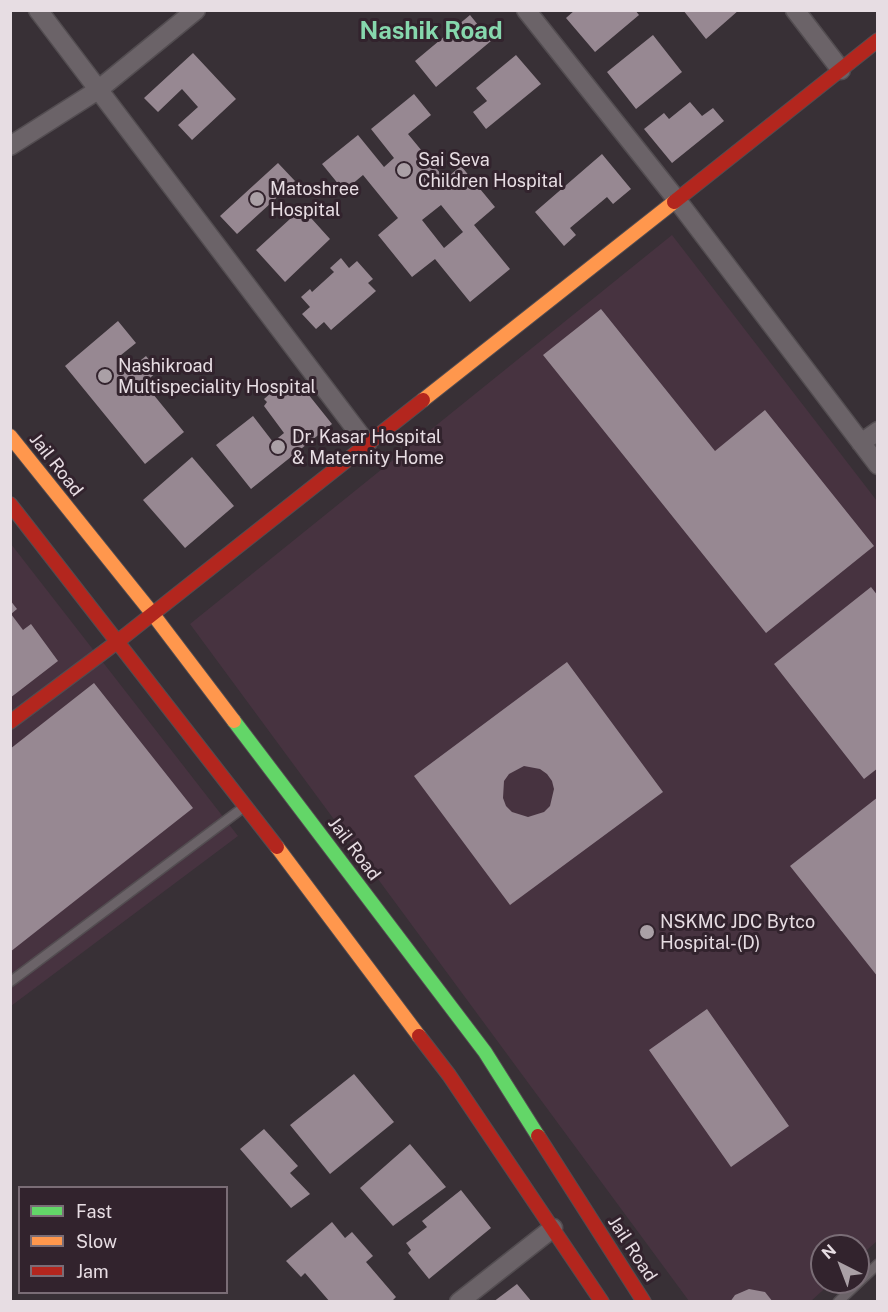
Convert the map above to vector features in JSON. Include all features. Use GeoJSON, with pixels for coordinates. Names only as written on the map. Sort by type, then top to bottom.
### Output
{"type":"FeatureCollection","features":[{"type":"Feature","properties":{"kind":"main road"},"geometry":{"type":"LineString","coordinates":[[10,722],[117,642],[878,40]]}},
{"type":"Feature","properties":{"kind":"main road","name":"Jail Road"},"geometry":{"type":"LineString","coordinates":[[10,436],[152,614],[484,1052],[644,1302]]}},
{"type":"Feature","properties":{"kind":"main road"},"geometry":{"type":"LineString","coordinates":[[10,504],[246,805],[449,1075],[602,1302]]}},
{"type":"Feature","properties":{"kind":"street"},"geometry":{"type":"LineString","coordinates":[[38,10],[367,444]]}},
{"type":"Feature","properties":{"kind":"street"},"geometry":{"type":"LineString","coordinates":[[10,146],[98,90],[196,10]]}},
{"type":"Feature","properties":{"kind":"street"},"geometry":{"type":"LineString","coordinates":[[526,10],[677,200],[878,465]]}},
{"type":"Feature","properties":{"kind":"street"},"geometry":{"type":"LineString","coordinates":[[795,10],[842,70]]}},
{"type":"Feature","properties":{"kind":"street"},"geometry":{"type":"LineString","coordinates":[[861,443],[878,431]]}},
{"type":"Feature","properties":{"kind":"street"},"geometry":{"type":"LineString","coordinates":[[459,1302],[553,1228]]}},
{"type":"Feature","properties":{"kind":"lane"},"geometry":{"type":"LineString","coordinates":[[10,982],[246,805]]}},
{"type":"Feature","properties":{"kind":"lane"},"geometry":{"type":"LineString","coordinates":[[838,1302],[878,1264]]}},
{"type":"Feature","properties":{"kind":"shaded area","name":"NSKMC JDC Bytco Hospital-(D)"},"geometry":{"type":"Polygon","coordinates":[[[672,235],[877,501],[877,1241],[870,1247],[870,1234],[810,1234],[810,1294],[819,1294],[811,1301],[689,1301],[190,624],[672,235]]]}},
{"type":"Feature","properties":{"kind":"shaded area"},"geometry":{"type":"Polygon","coordinates":[[[11,544],[238,836],[11,1006],[11,544]]]}},
{"type":"Feature","properties":{"kind":"building"},"geometry":{"type":"Polygon","coordinates":[[[575,10],[635,10],[639,15],[595,52],[566,18],[575,10]]]}},
{"type":"Feature","properties":{"kind":"building"},"geometry":{"type":"Polygon","coordinates":[[[683,10],[739,10],[706,39],[683,10]]]}},
{"type":"Feature","properties":{"kind":"building"},"geometry":{"type":"Polygon","coordinates":[[[470,15],[491,41],[436,87],[415,61],[470,15]]]}},
{"type":"Feature","properties":{"kind":"building"},"geometry":{"type":"Polygon","coordinates":[[[653,35],[682,72],[636,109],[607,72],[653,35]]]}},
{"type":"Feature","properties":{"kind":"building"},"geometry":{"type":"Polygon","coordinates":[[[193,53],[236,99],[192,140],[178,125],[198,107],[182,89],[158,112],[144,98],[193,53]]]}},
{"type":"Feature","properties":{"kind":"building"},"geometry":{"type":"Polygon","coordinates":[[[516,55],[541,84],[486,129],[473,112],[487,101],[476,88],[516,55]]]}},
{"type":"Feature","properties":{"kind":"building"},"geometry":{"type":"Polygon","coordinates":[[[414,94],[431,115],[408,134],[445,179],[461,166],[495,207],[474,225],[510,269],[470,302],[435,259],[412,277],[378,235],[398,218],[363,175],[344,191],[322,164],[358,135],[384,167],[394,158],[371,129],[414,94]],[[441,205],[422,220],[444,248],[463,232],[441,205]]]}},
{"type":"Feature","properties":{"kind":"building"},"geometry":{"type":"Polygon","coordinates":[[[690,102],[702,116],[713,108],[724,121],[672,163],[644,129],[664,113],[669,119],[690,102]]]}},
{"type":"Feature","properties":{"kind":"building"},"geometry":{"type":"Polygon","coordinates":[[[602,154],[631,189],[613,204],[607,197],[570,228],[576,235],[564,246],[535,212],[602,154]]]}},
{"type":"Feature","properties":{"kind":"building","name":"Matoshree Hospital"},"geometry":{"type":"Polygon","coordinates":[[[278,163],[295,181],[237,234],[220,216],[278,163]]]}},
{"type":"Feature","properties":{"kind":"building"},"geometry":{"type":"Polygon","coordinates":[[[302,208],[330,239],[285,282],[256,250],[302,208]]]}},
{"type":"Feature","properties":{"kind":"building"},"geometry":{"type":"Polygon","coordinates":[[[341,258],[349,268],[357,261],[373,279],[368,283],[376,291],[331,330],[324,322],[316,329],[302,314],[310,307],[301,297],[310,289],[312,292],[334,272],[330,268],[341,258]]]}},
{"type":"Feature","properties":{"kind":"building"},"geometry":{"type":"Polygon","coordinates":[[[601,309],[715,451],[765,410],[874,546],[766,633],[543,355],[601,309]]]}},
{"type":"Feature","properties":{"kind":"building"},"geometry":{"type":"Polygon","coordinates":[[[118,321],[136,343],[121,355],[131,368],[146,356],[158,371],[144,383],[184,432],[145,464],[65,366],[118,321]]]}},
{"type":"Feature","properties":{"kind":"building"},"geometry":{"type":"Polygon","coordinates":[[[296,379],[332,424],[251,489],[216,445],[253,416],[273,442],[284,433],[264,406],[267,402],[264,399],[272,392],[275,396],[296,379]]]}},
{"type":"Feature","properties":{"kind":"building"},"geometry":{"type":"Polygon","coordinates":[[[192,457],[234,506],[185,548],[143,500],[192,457]]]}},
{"type":"Feature","properties":{"kind":"building"},"geometry":{"type":"Polygon","coordinates":[[[871,587],[878,596],[878,768],[864,779],[774,664],[871,587]]]}},
{"type":"Feature","properties":{"kind":"building"},"geometry":{"type":"Polygon","coordinates":[[[10,600],[17,609],[11,614],[23,630],[31,624],[58,661],[10,698],[10,600]]]}},
{"type":"Feature","properties":{"kind":"building"},"geometry":{"type":"Polygon","coordinates":[[[567,662],[663,792],[510,905],[414,776],[567,662]],[[524,766],[509,774],[504,781],[503,798],[506,806],[512,812],[528,817],[544,812],[550,806],[554,789],[552,781],[540,769],[524,766]]]}},
{"type":"Feature","properties":{"kind":"building"},"geometry":{"type":"Polygon","coordinates":[[[94,683],[193,808],[10,952],[10,749],[94,683]]]}},
{"type":"Feature","properties":{"kind":"building"},"geometry":{"type":"Polygon","coordinates":[[[878,797],[878,977],[790,866],[878,797]]]}},
{"type":"Feature","properties":{"kind":"building"},"geometry":{"type":"Polygon","coordinates":[[[707,1009],[789,1126],[731,1167],[649,1050],[707,1009]]]}},
{"type":"Feature","properties":{"kind":"building"},"geometry":{"type":"Polygon","coordinates":[[[354,1074],[394,1122],[330,1174],[290,1125],[354,1074]]]}},
{"type":"Feature","properties":{"kind":"building"},"geometry":{"type":"Polygon","coordinates":[[[264,1129],[298,1166],[290,1173],[310,1194],[291,1208],[240,1149],[264,1129]]]}},
{"type":"Feature","properties":{"kind":"building"},"geometry":{"type":"Polygon","coordinates":[[[410,1144],[446,1187],[393,1226],[360,1188],[410,1144]]]}},
{"type":"Feature","properties":{"kind":"building"},"geometry":{"type":"Polygon","coordinates":[[[461,1190],[491,1228],[429,1279],[408,1253],[411,1250],[406,1243],[427,1227],[422,1221],[461,1190]]]}},
{"type":"Feature","properties":{"kind":"building"},"geometry":{"type":"Polygon","coordinates":[[[332,1222],[345,1238],[352,1232],[373,1256],[366,1262],[396,1297],[391,1302],[330,1302],[305,1273],[301,1277],[286,1261],[332,1222]]]}},
{"type":"Feature","properties":{"kind":"building"},"geometry":{"type":"Polygon","coordinates":[[[517,1284],[532,1302],[493,1302],[517,1284]]]}},
{"type":"Feature","properties":{"kind":"building"},"geometry":{"type":"Polygon","coordinates":[[[749,1289],[765,1292],[773,1302],[730,1302],[735,1295],[749,1289]]]}},
{"type":"Feature","properties":{"kind":"traffic: fast"},"geometry":{"type":"LineString","coordinates":[[234,721],[485,1052],[538,1136]]}},
{"type":"Feature","properties":{"kind":"traffic: slow"},"geometry":{"type":"LineString","coordinates":[[423,400],[674,202]]}},
{"type":"Feature","properties":{"kind":"traffic: slow"},"geometry":{"type":"LineString","coordinates":[[10,436],[152,613],[234,721]]}},
{"type":"Feature","properties":{"kind":"traffic: slow"},"geometry":{"type":"LineString","coordinates":[[277,847],[419,1036]]}},
{"type":"Feature","properties":{"kind":"traffic: jam"},"geometry":{"type":"LineString","coordinates":[[674,202],[878,40]]}},
{"type":"Feature","properties":{"kind":"traffic: jam"},"geometry":{"type":"LineString","coordinates":[[10,722],[117,642],[423,400]]}},
{"type":"Feature","properties":{"kind":"traffic: jam"},"geometry":{"type":"LineString","coordinates":[[10,504],[277,847]]}},
{"type":"Feature","properties":{"kind":"traffic: jam"},"geometry":{"type":"LineString","coordinates":[[419,1036],[449,1075],[602,1302]]}},
{"type":"Feature","properties":{"kind":"traffic: jam"},"geometry":{"type":"LineString","coordinates":[[538,1136],[644,1302]]}},
{"type":"Feature","properties":{"kind":"place","name":"Sai Seva Children Hospital"},"geometry":{"type":"Point","coordinates":[404,170]}},
{"type":"Feature","properties":{"kind":"place","name":"Matoshree Hospital"},"geometry":{"type":"Point","coordinates":[257,199]}},
{"type":"Feature","properties":{"kind":"place","name":"Nashikroad Multispeciality Hospital"},"geometry":{"type":"Point","coordinates":[105,376]}},
{"type":"Feature","properties":{"kind":"place","name":"Dr. Kasar Hospital & Maternity Home"},"geometry":{"type":"Point","coordinates":[278,447]}},
{"type":"Feature","properties":{"kind":"place","name":"NSKMC JDC Bytco Hospital-(D)"},"geometry":{"type":"Point","coordinates":[647,932]}},
{"type":"Feature","properties":{"kind":"district","name":"Nashik Road"},"geometry":{"type":"Point","coordinates":[431,32]}}]}
